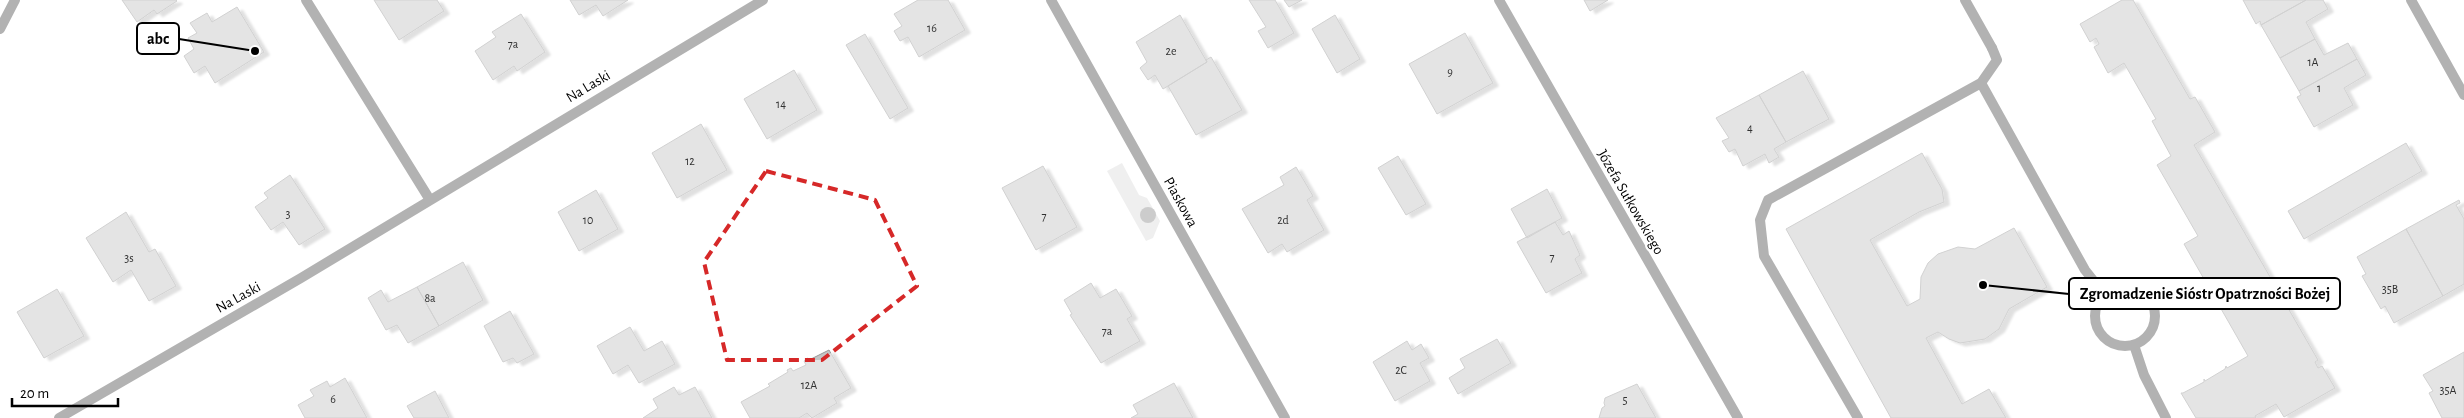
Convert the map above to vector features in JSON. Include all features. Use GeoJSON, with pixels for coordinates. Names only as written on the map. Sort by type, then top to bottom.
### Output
{"type":"FeatureCollection","features":[{"type":"Feature","properties":{"kind":"street"},"geometry":{"type":"LineString","coordinates":[[0,29],[15,0]]}},
{"type":"Feature","properties":{"kind":"street"},"geometry":{"type":"LineString","coordinates":[[306,0],[430,200]]}},
{"type":"Feature","properties":{"kind":"street","name":"Na Laski"},"geometry":{"type":"LineString","coordinates":[[59,418],[301,278],[763,0]]}},
{"type":"Feature","properties":{"kind":"street","name":"Piaskowa"},"geometry":{"type":"LineString","coordinates":[[1051,0],[1285,418]]}},
{"type":"Feature","properties":{"kind":"street","name":"Józefa Sułkowskiego"},"geometry":{"type":"LineString","coordinates":[[1499,0],[1738,418]]}},
{"type":"Feature","properties":{"kind":"street"},"geometry":{"type":"LineString","coordinates":[[1858,418],[1764,256],[1760,220],[1768,200],[1981,83],[1997,60],[1965,0]]}},
{"type":"Feature","properties":{"kind":"street"},"geometry":{"type":"LineString","coordinates":[[2411,0],[2464,95]]}},
{"type":"Feature","properties":{"kind":"street"},"geometry":{"type":"LineString","coordinates":[[1981,83],[2085,270],[2104,294]]}},
{"type":"Feature","properties":{"kind":"street"},"geometry":{"type":"LineString","coordinates":[[2122,285],[2132,286],[2149,297],[2154,305],[2156,315],[2150,334],[2134,345],[2114,345],[2099,331],[2095,322],[2095,312],[2104,294],[2122,285]]}},
{"type":"Feature","properties":{"kind":"street"},"geometry":{"type":"LineString","coordinates":[[2134,345],[2144,375],[2166,418]]}},
{"type":"Feature","properties":{"kind":"highlighted area"},"geometry":{"type":"Polygon","coordinates":[[[766,171],[875,200],[917,286],[822,360],[727,360],[704,262],[766,171]]]}},
{"type":"Feature","properties":{"kind":"shaded area"},"geometry":{"type":"Polygon","coordinates":[[[1122,163],[1139,195],[1147,198],[1160,221],[1153,238],[1146,241],[1107,171],[1122,163]]]}},
{"type":"Feature","properties":{"kind":"building"},"geometry":{"type":"Polygon","coordinates":[[[122,0],[177,1],[157,14],[154,10],[137,22],[122,0]]]}},
{"type":"Feature","properties":{"kind":"building"},"geometry":{"type":"Polygon","coordinates":[[[374,0],[437,0],[444,11],[399,40],[374,0]]]}},
{"type":"Feature","properties":{"kind":"building"},"geometry":{"type":"Polygon","coordinates":[[[570,0],[628,0],[603,16],[596,5],[579,15],[570,0]]]}},
{"type":"Feature","properties":{"kind":"building"},"geometry":{"type":"Polygon","coordinates":[[[918,0],[948,0],[965,30],[919,57],[908,37],[900,41],[894,31],[902,26],[894,14],[918,0]]]}},
{"type":"Feature","properties":{"kind":"building"},"geometry":{"type":"Polygon","coordinates":[[[1249,0],[1275,0],[1294,33],[1268,48],[1258,31],[1266,27],[1249,0]]]}},
{"type":"Feature","properties":{"kind":"building"},"geometry":{"type":"Polygon","coordinates":[[[1284,0],[1302,0],[1289,7],[1284,0]]]}},
{"type":"Feature","properties":{"kind":"building"},"geometry":{"type":"Polygon","coordinates":[[[1584,0],[1608,0],[1590,11],[1584,0]]]}},
{"type":"Feature","properties":{"kind":"building"},"geometry":{"type":"Polygon","coordinates":[[[2122,0],[2133,0],[2190,99],[2195,97],[2215,132],[2194,145],[2318,360],[2315,362],[2318,368],[2322,366],[2335,388],[2284,417],[2276,404],[2255,416],[2256,418],[2196,418],[2181,393],[2204,382],[2204,379],[2205,381],[2225,369],[2226,366],[2227,368],[2248,356],[2184,244],[2198,236],[2157,165],[2171,156],[2152,121],[2156,119],[2124,63],[2108,73],[2094,47],[2099,44],[2096,38],[2090,42],[2080,24],[2122,0]]]}},
{"type":"Feature","properties":{"kind":"building"},"geometry":{"type":"Polygon","coordinates":[[[2243,0],[2306,0],[2261,25],[2260,21],[2256,24],[2243,0]]]}},
{"type":"Feature","properties":{"kind":"building"},"geometry":{"type":"Polygon","coordinates":[[[2306,0],[2323,0],[2328,9],[2306,22],[2315,39],[2280,58],[2261,25],[2306,0]]]}},
{"type":"Feature","properties":{"kind":"building"},"geometry":{"type":"Polygon","coordinates":[[[237,7],[264,52],[215,83],[205,66],[194,73],[184,56],[194,49],[188,38],[197,33],[190,23],[207,13],[212,22],[237,7]]]}},
{"type":"Feature","properties":{"kind":"building"},"geometry":{"type":"Polygon","coordinates":[[[521,14],[545,52],[517,71],[514,66],[493,80],[475,51],[496,37],[492,32],[521,14]]]}},
{"type":"Feature","properties":{"kind":"building"},"geometry":{"type":"Polygon","coordinates":[[[1180,15],[1207,62],[1163,89],[1155,75],[1148,80],[1140,68],[1147,62],[1136,42],[1180,15]]]}},
{"type":"Feature","properties":{"kind":"building"},"geometry":{"type":"Polygon","coordinates":[[[1335,15],[1360,59],[1337,73],[1312,29],[1335,15]]]}},
{"type":"Feature","properties":{"kind":"building"},"geometry":{"type":"Polygon","coordinates":[[[1465,33],[1493,83],[1437,114],[1409,64],[1465,33]]]}},
{"type":"Feature","properties":{"kind":"building"},"geometry":{"type":"Polygon","coordinates":[[[865,34],[908,108],[890,119],[846,45],[865,34]]]}},
{"type":"Feature","properties":{"kind":"building"},"geometry":{"type":"Polygon","coordinates":[[[2315,39],[2324,55],[2348,43],[2357,59],[2299,91],[2280,58],[2315,39]]]}},
{"type":"Feature","properties":{"kind":"building"},"geometry":{"type":"Polygon","coordinates":[[[1211,57],[1242,110],[1196,135],[1168,86],[1207,62],[1206,60],[1211,57]]]}},
{"type":"Feature","properties":{"kind":"building"},"geometry":{"type":"Polygon","coordinates":[[[2357,59],[2366,75],[2344,88],[2353,105],[2314,127],[2297,97],[2301,95],[2299,91],[2357,59]]]}},
{"type":"Feature","properties":{"kind":"building"},"geometry":{"type":"Polygon","coordinates":[[[794,70],[817,110],[767,139],[744,99],[794,70]]]}},
{"type":"Feature","properties":{"kind":"building"},"geometry":{"type":"Polygon","coordinates":[[[1803,71],[1829,119],[1786,142],[1759,95],[1803,71]]]}},
{"type":"Feature","properties":{"kind":"building"},"geometry":{"type":"Polygon","coordinates":[[[1759,95],[1786,142],[1774,149],[1779,157],[1769,163],[1765,154],[1743,166],[1735,149],[1729,152],[1722,141],[1729,138],[1716,118],[1759,95]]]}},
{"type":"Feature","properties":{"kind":"building"},"geometry":{"type":"Polygon","coordinates":[[[701,124],[727,170],[677,198],[652,153],[701,124]]]}},
{"type":"Feature","properties":{"kind":"building"},"geometry":{"type":"Polygon","coordinates":[[[2406,143],[2422,171],[2304,239],[2288,211],[2406,143]]]}},
{"type":"Feature","properties":{"kind":"building"},"geometry":{"type":"Polygon","coordinates":[[[1922,153],[1942,189],[1944,202],[1919,212],[1870,240],[1907,306],[1920,299],[1921,277],[1928,263],[1938,254],[1958,247],[1975,249],[2014,228],[2047,287],[2009,309],[1999,329],[1985,339],[1960,343],[1938,332],[1926,338],[1962,404],[1989,389],[2006,418],[1891,418],[1786,229],[1922,153]]]}},
{"type":"Feature","properties":{"kind":"building"},"geometry":{"type":"Polygon","coordinates":[[[1398,156],[1426,204],[1406,215],[1378,168],[1398,156]]]}},
{"type":"Feature","properties":{"kind":"building"},"geometry":{"type":"Polygon","coordinates":[[[1043,166],[1077,227],[1036,250],[1002,188],[1043,166]]]}},
{"type":"Feature","properties":{"kind":"building"},"geometry":{"type":"Polygon","coordinates":[[[1296,167],[1313,196],[1307,200],[1324,230],[1287,252],[1282,244],[1268,253],[1242,209],[1284,185],[1280,177],[1296,167]]]}},
{"type":"Feature","properties":{"kind":"building"},"geometry":{"type":"Polygon","coordinates":[[[290,175],[325,229],[299,245],[283,222],[271,230],[255,207],[268,198],[264,193],[290,175]]]}},
{"type":"Feature","properties":{"kind":"building"},"geometry":{"type":"Polygon","coordinates":[[[1547,189],[1562,218],[1527,238],[1511,209],[1547,189]]]}},
{"type":"Feature","properties":{"kind":"building"},"geometry":{"type":"Polygon","coordinates":[[[596,190],[618,229],[579,251],[558,212],[596,190]]]}},
{"type":"Feature","properties":{"kind":"building"},"geometry":{"type":"Polygon","coordinates":[[[2459,200],[2460,203],[2456,205],[2464,219],[2464,284],[2443,296],[2406,229],[2459,200]]]}},
{"type":"Feature","properties":{"kind":"building"},"geometry":{"type":"Polygon","coordinates":[[[126,212],[149,252],[155,249],[176,286],[149,301],[131,270],[113,282],[86,238],[126,212]]]}},
{"type":"Feature","properties":{"kind":"building"},"geometry":{"type":"Polygon","coordinates":[[[1555,222],[1563,235],[1569,231],[1580,255],[1575,259],[1582,273],[1546,293],[1517,242],[1555,222]]]}},
{"type":"Feature","properties":{"kind":"building"},"geometry":{"type":"Polygon","coordinates":[[[2406,229],[2443,296],[2394,323],[2385,306],[2381,309],[2362,276],[2366,274],[2357,257],[2406,229]]]}},
{"type":"Feature","properties":{"kind":"building"},"geometry":{"type":"Polygon","coordinates":[[[463,262],[483,300],[439,326],[417,287],[463,262]]]}},
{"type":"Feature","properties":{"kind":"building"},"geometry":{"type":"Polygon","coordinates":[[[1091,283],[1100,298],[1116,289],[1132,316],[1127,319],[1140,341],[1101,363],[1070,315],[1072,314],[1064,300],[1091,283]]]}},
{"type":"Feature","properties":{"kind":"building"},"geometry":{"type":"Polygon","coordinates":[[[417,287],[439,326],[408,343],[397,325],[386,330],[368,298],[381,290],[388,302],[417,287]]]}},
{"type":"Feature","properties":{"kind":"building"},"geometry":{"type":"Polygon","coordinates":[[[57,289],[84,336],[44,358],[17,312],[57,289]]]}},
{"type":"Feature","properties":{"kind":"building"},"geometry":{"type":"Polygon","coordinates":[[[510,311],[534,354],[517,363],[513,358],[503,362],[484,326],[510,311]]]}},
{"type":"Feature","properties":{"kind":"building"},"geometry":{"type":"Polygon","coordinates":[[[630,327],[644,351],[662,341],[675,364],[639,383],[628,365],[613,374],[597,346],[630,327]]]}},
{"type":"Feature","properties":{"kind":"building"},"geometry":{"type":"Polygon","coordinates":[[[1497,339],[1511,363],[1458,394],[1449,378],[1465,368],[1460,359],[1497,339]]]}},
{"type":"Feature","properties":{"kind":"building"},"geometry":{"type":"Polygon","coordinates":[[[1407,341],[1412,350],[1421,344],[1429,358],[1420,363],[1430,381],[1395,401],[1373,362],[1407,341]]]}},
{"type":"Feature","properties":{"kind":"building"},"geometry":{"type":"Polygon","coordinates":[[[829,350],[851,388],[834,398],[837,403],[812,418],[807,413],[799,418],[750,418],[741,402],[770,386],[768,384],[788,372],[787,370],[791,368],[793,371],[806,365],[804,361],[808,358],[809,360],[829,350]]]}},
{"type":"Feature","properties":{"kind":"building"},"geometry":{"type":"Polygon","coordinates":[[[2464,352],[2464,418],[2442,418],[2429,393],[2433,391],[2423,375],[2464,352]]]}},
{"type":"Feature","properties":{"kind":"building"},"geometry":{"type":"Polygon","coordinates":[[[345,378],[367,418],[305,418],[298,405],[314,396],[310,390],[327,381],[330,387],[345,378]]]}},
{"type":"Feature","properties":{"kind":"building"},"geometry":{"type":"Polygon","coordinates":[[[1174,383],[1193,418],[1131,418],[1138,414],[1133,405],[1174,383]]]}},
{"type":"Feature","properties":{"kind":"building"},"geometry":{"type":"Polygon","coordinates":[[[1637,384],[1656,418],[1599,418],[1602,408],[1605,406],[1605,398],[1637,384]]]}},
{"type":"Feature","properties":{"kind":"building"},"geometry":{"type":"Polygon","coordinates":[[[674,387],[679,395],[695,387],[712,418],[643,418],[658,408],[653,399],[674,387]]]}},
{"type":"Feature","properties":{"kind":"building"},"geometry":{"type":"Polygon","coordinates":[[[435,391],[449,418],[414,418],[407,406],[435,391]]]}},
{"type":"Feature","properties":{"kind":"place","name":"abc"},"geometry":{"type":"Point","coordinates":[255,51]}},
{"type":"Feature","properties":{"kind":"place","name":"Zgromadzenie Sióstr Opatrzności Bożej"},"geometry":{"type":"Point","coordinates":[1983,285]}}]}
